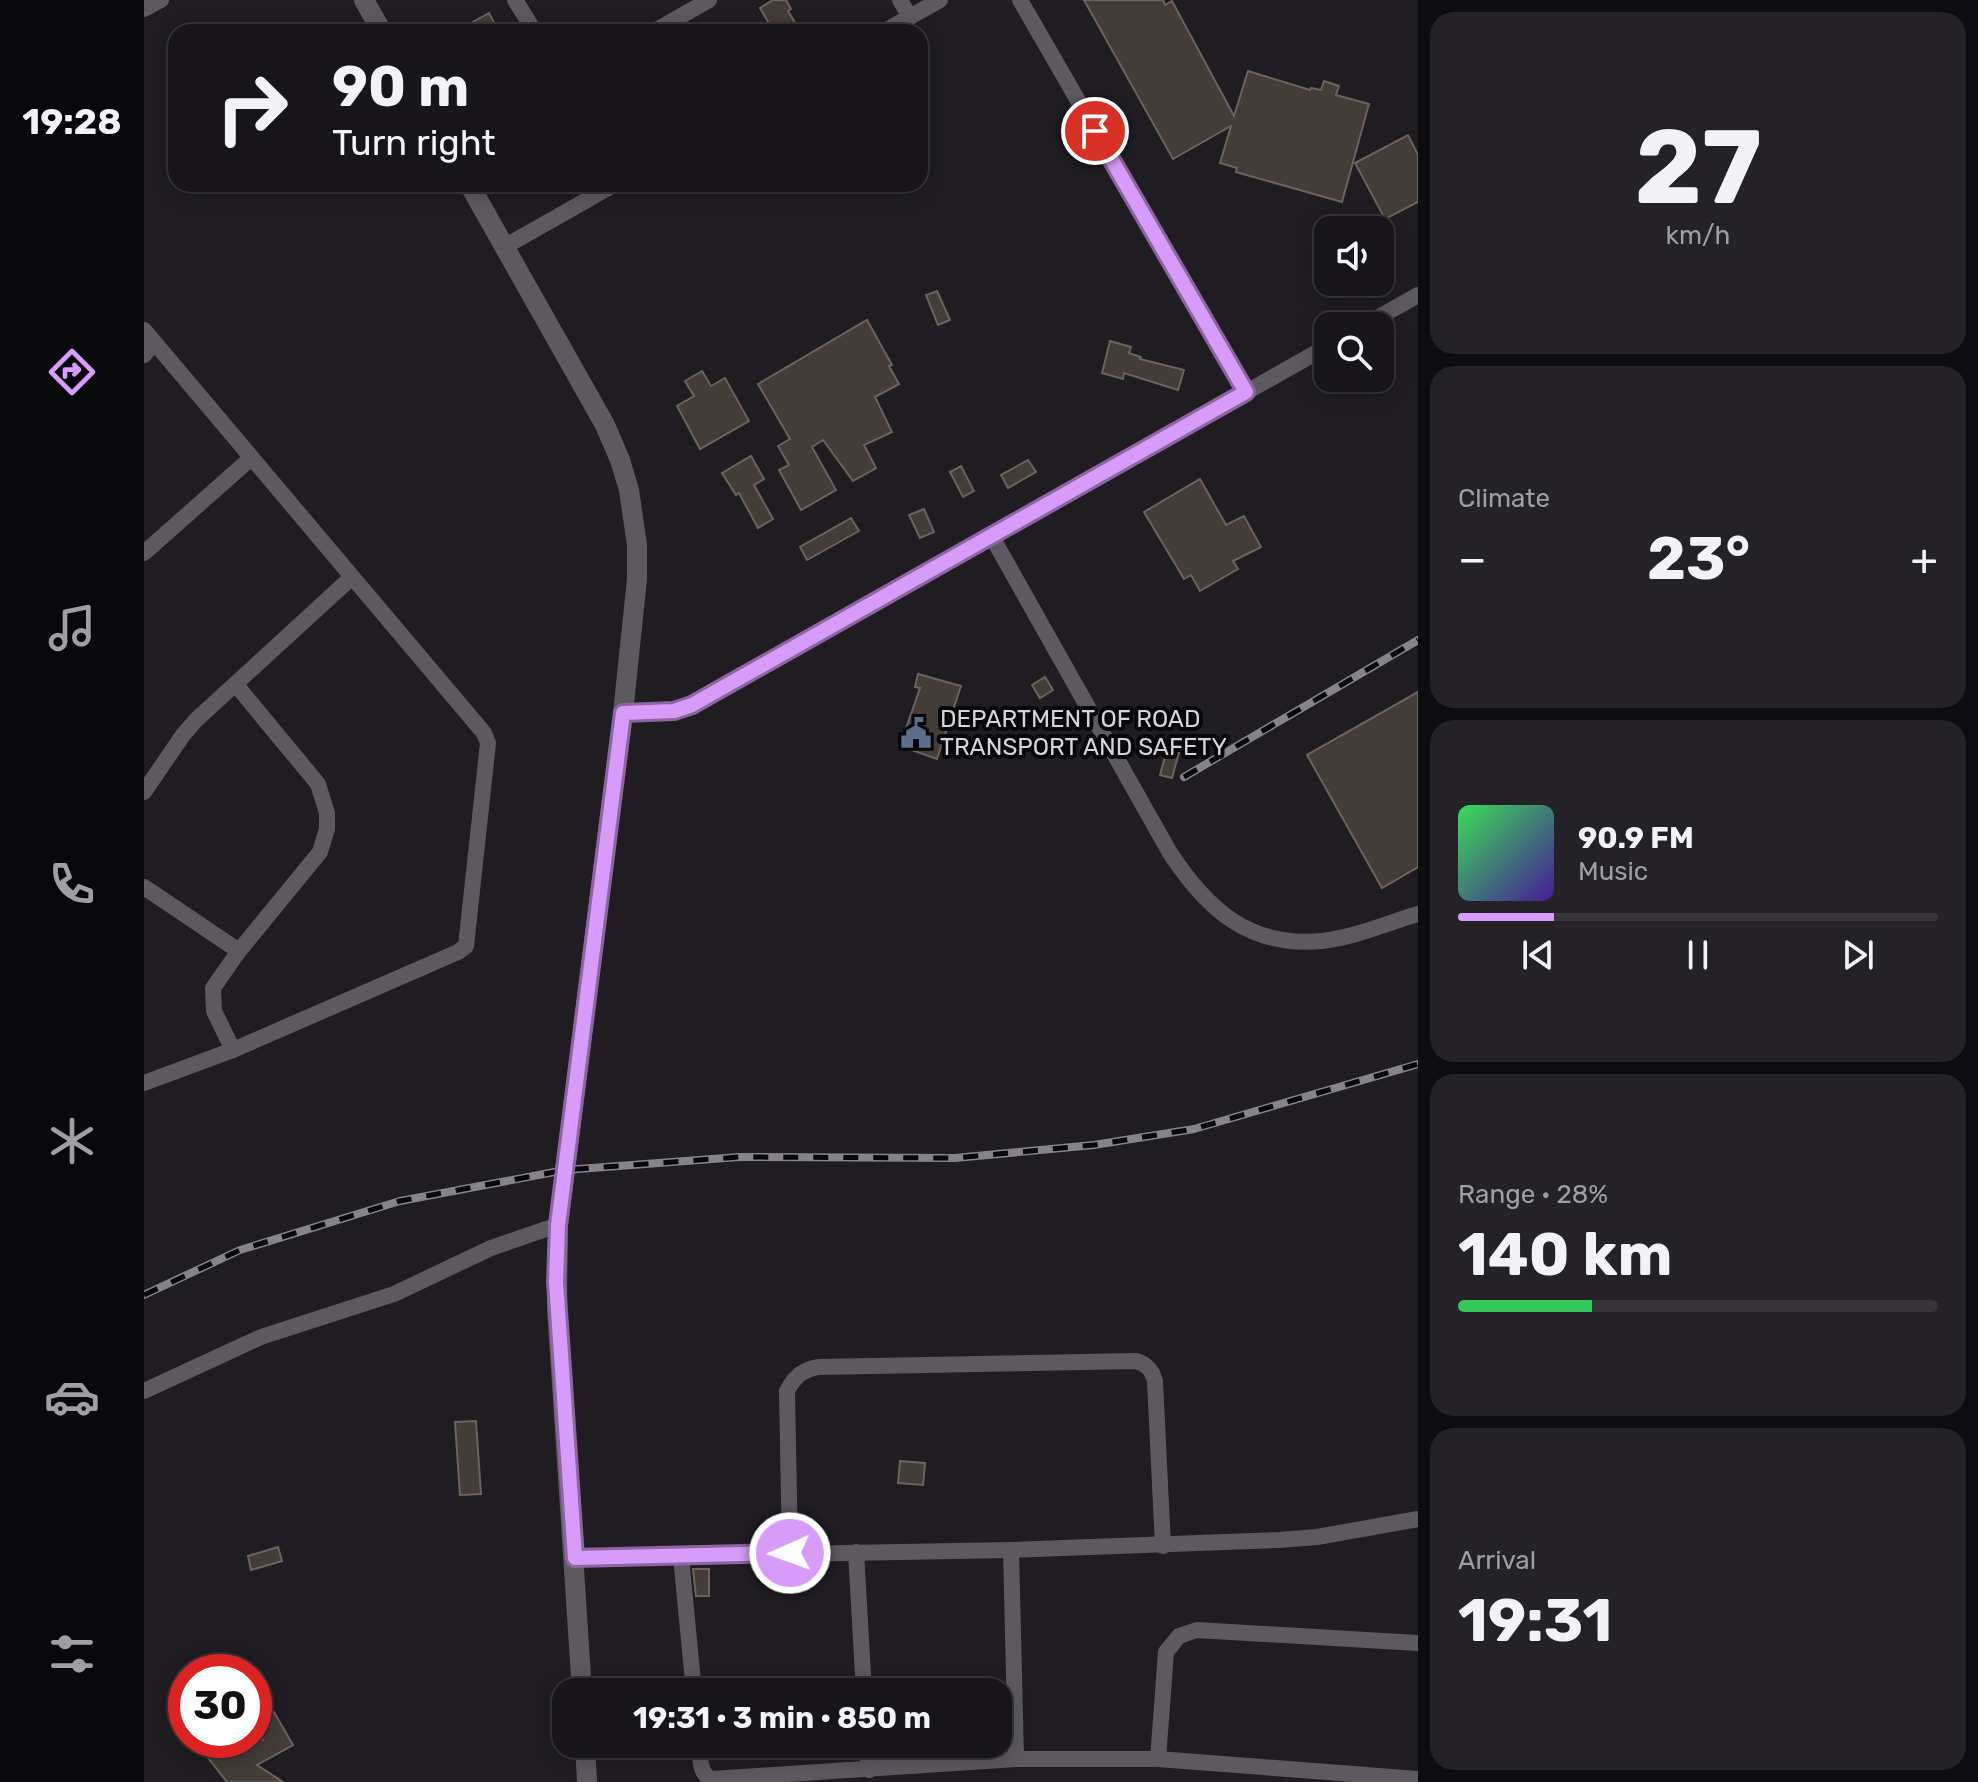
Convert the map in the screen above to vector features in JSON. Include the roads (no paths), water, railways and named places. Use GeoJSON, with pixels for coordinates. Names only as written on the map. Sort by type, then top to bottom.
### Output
{"type":"FeatureCollection","features":[{"type":"Feature","properties":{"kind":"street"},"geometry":{"type":"LineString","coordinates":[[144,9],[161,0]]}},
{"type":"Feature","properties":{"kind":"street"},"geometry":{"type":"LineString","coordinates":[[364,0],[378,24]]}},
{"type":"Feature","properties":{"kind":"street"},"geometry":{"type":"LineString","coordinates":[[515,0],[530,24]]}},
{"type":"Feature","properties":{"kind":"street"},"geometry":{"type":"LineString","coordinates":[[667,24],[709,0]]}},
{"type":"Feature","properties":{"kind":"street"},"geometry":{"type":"LineString","coordinates":[[900,0],[910,17]]}},
{"type":"Feature","properties":{"kind":"street"},"geometry":{"type":"LineString","coordinates":[[897,24],[940,0]]}},
{"type":"Feature","properties":{"kind":"street"},"geometry":{"type":"LineString","coordinates":[[1020,0],[1246,392]]}},
{"type":"Feature","properties":{"kind":"street"},"geometry":{"type":"LineString","coordinates":[[473,192],[605,425],[629,490],[638,563],[623,713],[558,1225],[556,1295],[581,1678]]}},
{"type":"Feature","properties":{"kind":"street"},"geometry":{"type":"LineString","coordinates":[[504,247],[601,192]]}},
{"type":"Feature","properties":{"kind":"street"},"geometry":{"type":"LineString","coordinates":[[1388,312],[1418,295]]}},
{"type":"Feature","properties":{"kind":"street"},"geometry":{"type":"LineString","coordinates":[[144,1083],[233,1050],[458,952],[468,942],[487,739],[352,577],[147,342]]}},
{"type":"Feature","properties":{"kind":"street"},"geometry":{"type":"LineString","coordinates":[[623,713],[674,711],[692,705],[1314,354]]}},
{"type":"Feature","properties":{"kind":"street"},"geometry":{"type":"LineString","coordinates":[[144,553],[250,459]]}},
{"type":"Feature","properties":{"kind":"street"},"geometry":{"type":"LineString","coordinates":[[992,537],[1170,853],[1190,883],[1212,907],[1238,925],[1263,935],[1302,941],[1325,941],[1418,914]]}},
{"type":"Feature","properties":{"kind":"street"},"geometry":{"type":"LineString","coordinates":[[144,792],[183,735],[352,577]]}},
{"type":"Feature","properties":{"kind":"street"},"geometry":{"type":"LineString","coordinates":[[233,1050],[214,1011],[211,996],[217,979],[320,852],[327,829],[327,813],[318,784],[237,686]]}},
{"type":"Feature","properties":{"kind":"street"},"geometry":{"type":"LineString","coordinates":[[144,887],[239,951]]}},
{"type":"Feature","properties":{"kind":"street"},"geometry":{"type":"LineString","coordinates":[[144,1391],[261,1337],[394,1294],[491,1248],[558,1225]]}},
{"type":"Feature","properties":{"kind":"street"},"geometry":{"type":"LineString","coordinates":[[790,1553],[787,1391],[797,1376],[819,1367],[1120,1361],[1142,1363],[1149,1368],[1155,1381],[1163,1546]]}},
{"type":"Feature","properties":{"kind":"street"},"geometry":{"type":"LineString","coordinates":[[575,1558],[1163,1546],[1317,1537],[1418,1519]]}},
{"type":"Feature","properties":{"kind":"street"},"geometry":{"type":"LineString","coordinates":[[1011,1550],[1016,1759]]}},
{"type":"Feature","properties":{"kind":"street"},"geometry":{"type":"LineString","coordinates":[[856,1552],[863,1678]]}},
{"type":"Feature","properties":{"kind":"street"},"geometry":{"type":"LineString","coordinates":[[681,1557],[693,1678]]}},
{"type":"Feature","properties":{"kind":"street"},"geometry":{"type":"LineString","coordinates":[[1158,1759],[1166,1652],[1183,1634],[1197,1630],[1418,1643]]}},
{"type":"Feature","properties":{"kind":"street"},"geometry":{"type":"LineString","coordinates":[[586,1758],[587,1782]]}},
{"type":"Feature","properties":{"kind":"street"},"geometry":{"type":"LineString","coordinates":[[701,1758],[702,1769],[712,1779],[1016,1759],[1158,1759],[1418,1779]]}},
{"type":"Feature","properties":{"kind":"street"},"geometry":{"type":"LineString","coordinates":[[868,1758],[869,1770]]}},
{"type":"Feature","properties":{"kind":"railway"},"geometry":{"type":"LineString","coordinates":[[1184,777],[1418,640]]}},
{"type":"Feature","properties":{"kind":"railway"},"geometry":{"type":"LineString","coordinates":[[144,1295],[240,1250],[400,1201],[565,1170],[739,1157],[955,1158],[1094,1145],[1194,1129],[1418,1064]]}},
{"type":"Feature","properties":{"kind":"place","name":"DEPARTMENT OF ROAD TRANSPORT AND SAFETY"},"geometry":{"type":"Point","coordinates":[916,733]}}]}
